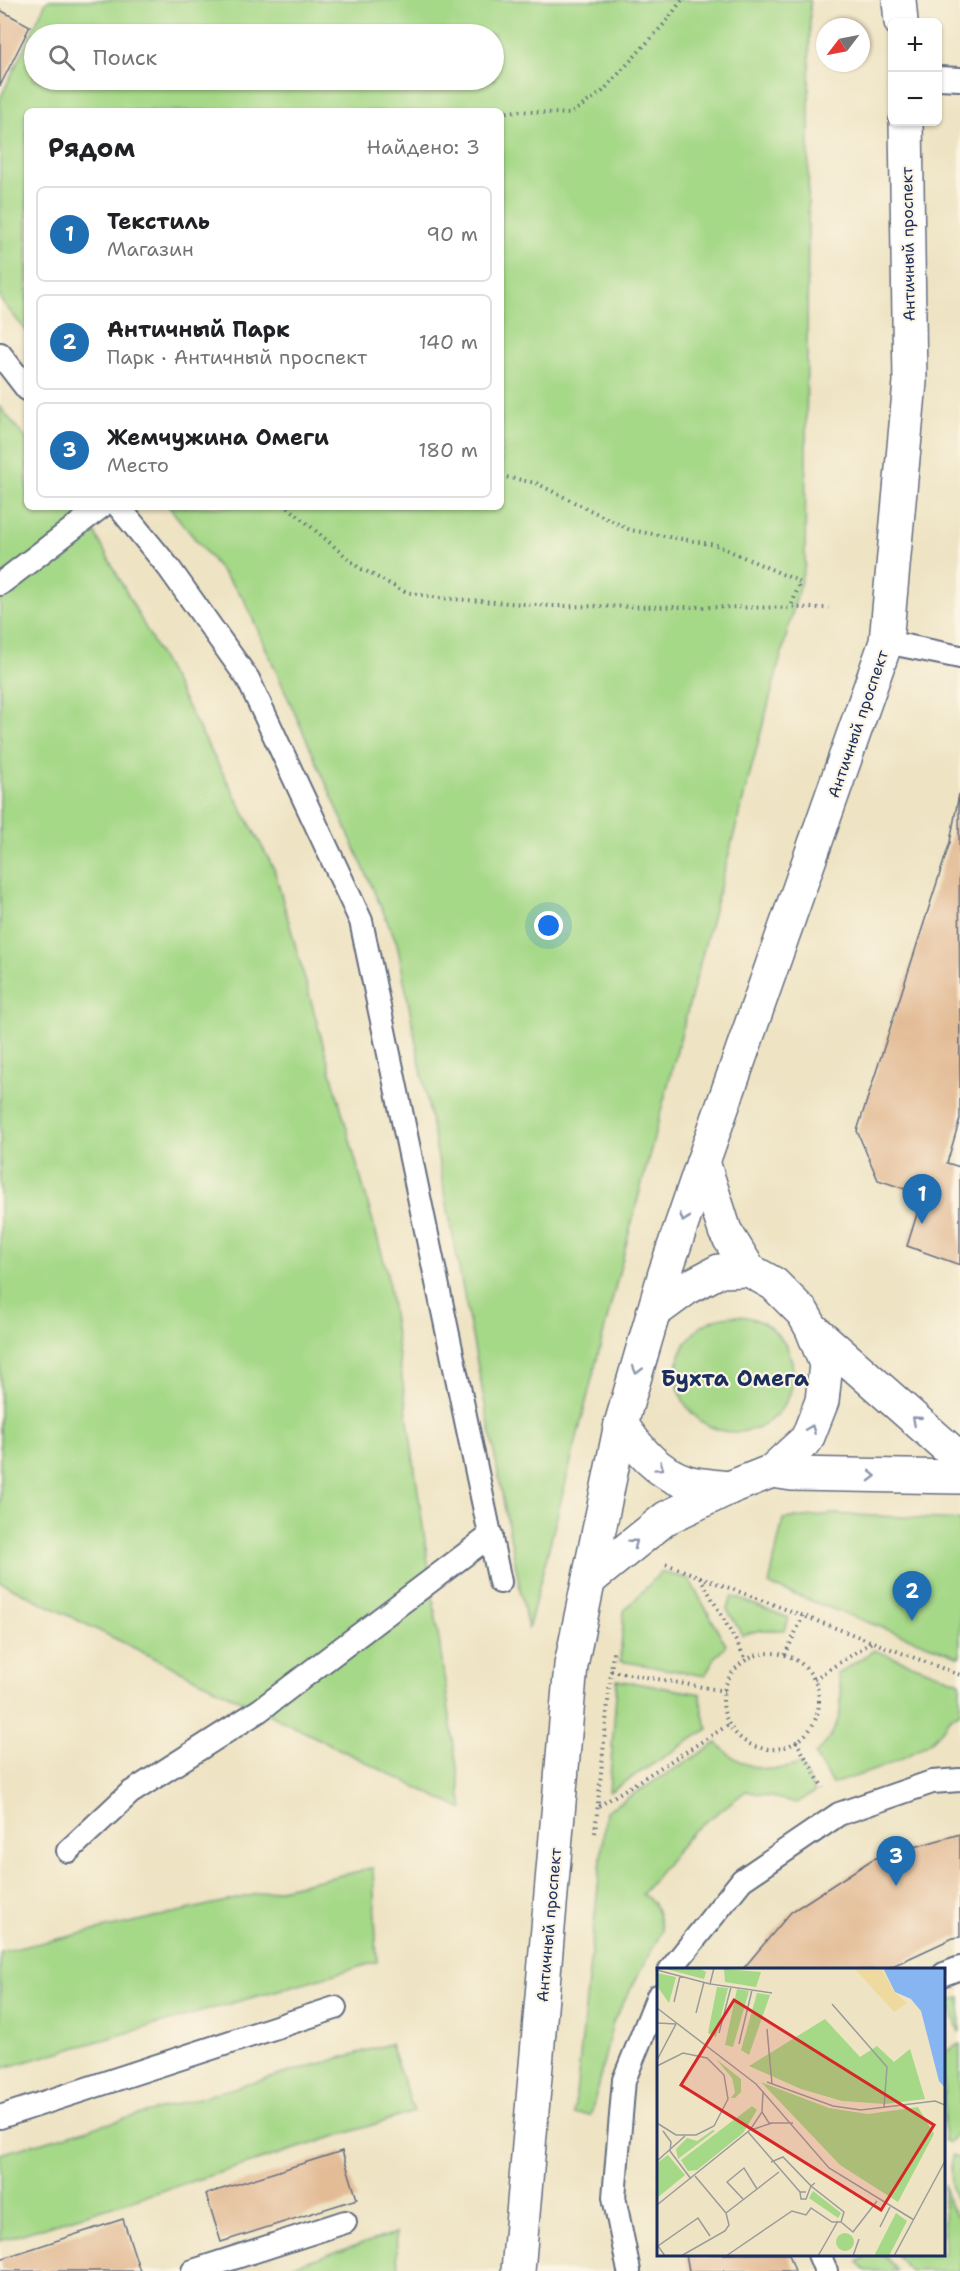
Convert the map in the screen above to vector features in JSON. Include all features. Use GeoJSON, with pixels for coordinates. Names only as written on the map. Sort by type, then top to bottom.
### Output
{"type":"FeatureCollection","features":[{"type":"Feature","properties":{"kind":"street"},"geometry":{"type":"LineString","coordinates":[[899,0],[901,18]]}},
{"type":"Feature","properties":{"kind":"street","name":"Античный проспект"},"geometry":{"type":"LineString","coordinates":[[518,2271],[571,1665],[621,1424],[653,1313],[703,1162],[886,642],[910,382],[906,126]]}},
{"type":"Feature","properties":{"kind":"street"},"geometry":{"type":"LineString","coordinates":[[589,1580],[666,1518],[729,1488],[772,1471],[807,1439],[822,1401],[826,1364],[812,1329],[803,1313],[774,1284],[749,1270],[725,1231],[703,1162]]}},
{"type":"Feature","properties":{"kind":"street"},"geometry":{"type":"LineString","coordinates":[[653,1313],[687,1288],[719,1271],[749,1270]]}},
{"type":"Feature","properties":{"kind":"street"},"geometry":{"type":"LineString","coordinates":[[812,1329],[960,1459]]}},
{"type":"Feature","properties":{"kind":"street"},"geometry":{"type":"LineString","coordinates":[[621,1424],[640,1451],[662,1470],[687,1482],[729,1488]]}},
{"type":"Feature","properties":{"kind":"street"},"geometry":{"type":"LineString","coordinates":[[772,1471],[792,1474],[960,1477]]}},
{"type":"Feature","properties":{"kind":"lane"},"geometry":{"type":"LineString","coordinates":[[942,78],[960,79]]}},
{"type":"Feature","properties":{"kind":"lane"},"geometry":{"type":"LineString","coordinates":[[0,354],[24,384]]}},
{"type":"Feature","properties":{"kind":"lane"},"geometry":{"type":"LineString","coordinates":[[0,584],[97,510]]}},
{"type":"Feature","properties":{"kind":"lane"},"geometry":{"type":"LineString","coordinates":[[121,510],[169,568],[248,679],[361,921],[500,1582]]}},
{"type":"Feature","properties":{"kind":"lane"},"geometry":{"type":"LineString","coordinates":[[886,642],[960,657]]}},
{"type":"Feature","properties":{"kind":"lane"},"geometry":{"type":"LineString","coordinates":[[68,1851],[130,1794],[260,1710],[491,1535]]}},
{"type":"Feature","properties":{"kind":"lane"},"geometry":{"type":"LineString","coordinates":[[672,1968],[742,1880],[839,1814],[932,1782],[960,1780]]}},
{"type":"Feature","properties":{"kind":"lane"},"geometry":{"type":"LineString","coordinates":[[945,1974],[960,1968]]}},
{"type":"Feature","properties":{"kind":"lane"},"geometry":{"type":"LineString","coordinates":[[629,2271],[614,2197],[624,2080],[657,1998]]}},
{"type":"Feature","properties":{"kind":"lane"},"geometry":{"type":"LineString","coordinates":[[0,2117],[335,2008]]}},
{"type":"Feature","properties":{"kind":"lane"},"geometry":{"type":"LineString","coordinates":[[193,2271],[345,2222]]}},
{"type":"Feature","properties":{"kind":"lane"},"geometry":{"type":"LineString","coordinates":[[820,2256],[826,2271]]}},
{"type":"Feature","properties":{"kind":"path"},"geometry":{"type":"LineString","coordinates":[[504,113],[516,111],[570,114],[602,92],[665,23],[682,0]]}},
{"type":"Feature","properties":{"kind":"path"},"geometry":{"type":"LineString","coordinates":[[504,477],[536,483],[630,530],[716,545],[800,582],[791,607]]}},
{"type":"Feature","properties":{"kind":"path"},"geometry":{"type":"LineString","coordinates":[[292,510],[358,567],[405,592],[440,598],[551,606],[829,608]]}},
{"type":"Feature","properties":{"kind":"path"},"geometry":{"type":"LineString","coordinates":[[664,1563],[960,1675]]}},
{"type":"Feature","properties":{"kind":"path"},"geometry":{"type":"LineString","coordinates":[[700,1576],[747,1661]]}},
{"type":"Feature","properties":{"kind":"path"},"geometry":{"type":"LineString","coordinates":[[785,1655],[803,1616]]}},
{"type":"Feature","properties":{"kind":"path"},"geometry":{"type":"LineString","coordinates":[[814,1679],[873,1642]]}},
{"type":"Feature","properties":{"kind":"path"},"geometry":{"type":"LineString","coordinates":[[594,1841],[613,1650]]}},
{"type":"Feature","properties":{"kind":"path"},"geometry":{"type":"LineString","coordinates":[[769,1653],[785,1655],[802,1664],[814,1679],[820,1697],[818,1715],[808,1732],[796,1742],[773,1749],[755,1746],[739,1736],[730,1724],[723,1704],[726,1684],[735,1669],[747,1661],[752,1657],[769,1653]]}},
{"type":"Feature","properties":{"kind":"path"},"geometry":{"type":"LineString","coordinates":[[611,1671],[725,1691]]}},
{"type":"Feature","properties":{"kind":"path"},"geometry":{"type":"LineString","coordinates":[[598,1806],[730,1724]]}},
{"type":"Feature","properties":{"kind":"path"},"geometry":{"type":"LineString","coordinates":[[796,1742],[839,1814]]}},
{"type":"Feature","properties":{"kind":"green space"},"geometry":{"type":"Polygon","coordinates":[[[47,0],[810,0],[805,565],[636,1206],[528,1630],[397,943],[244,599],[171,510],[504,510],[504,108],[24,108],[24,328],[0,299],[0,99],[24,48],[24,90],[504,90],[504,24],[36,24],[47,0]]]}},
{"type":"Feature","properties":{"kind":"green space"},"geometry":{"type":"Polygon","coordinates":[[[0,407],[24,436],[24,510],[83,510],[274,869],[387,1272],[463,1810],[0,1582],[0,407]]]}},
{"type":"Feature","properties":{"kind":"green space"},"geometry":{"type":"Polygon","coordinates":[[[735,1316],[757,1321],[776,1333],[788,1352],[793,1374],[788,1396],[776,1415],[757,1427],[735,1432],[713,1427],[694,1415],[682,1396],[677,1374],[682,1352],[694,1333],[713,1321],[735,1316]]]}},
{"type":"Feature","properties":{"kind":"green space"},"geometry":{"type":"Polygon","coordinates":[[[834,1514],[960,1520],[960,1657],[769,1585],[783,1519],[834,1514]]]}},
{"type":"Feature","properties":{"kind":"green space"},"geometry":{"type":"Polygon","coordinates":[[[661,1572],[689,1579],[726,1645],[714,1658],[705,1676],[620,1661],[624,1611],[661,1572]]]}},
{"type":"Feature","properties":{"kind":"green space"},"geometry":{"type":"Polygon","coordinates":[[[732,1596],[789,1618],[784,1630],[761,1630],[742,1635],[727,1609],[732,1596]]]}},
{"type":"Feature","properties":{"kind":"green space"},"geometry":{"type":"Polygon","coordinates":[[[874,1650],[960,1682],[960,1712],[950,1719],[935,1738],[920,1749],[883,1767],[832,1784],[815,1755],[830,1737],[839,1718],[841,1696],[837,1674],[874,1650]]]}},
{"type":"Feature","properties":{"kind":"green space"},"geometry":{"type":"Polygon","coordinates":[[[617,1680],[701,1694],[702,1712],[708,1729],[609,1792],[617,1680]]]}},
{"type":"Feature","properties":{"kind":"green space"},"geometry":{"type":"Polygon","coordinates":[[[717,1743],[735,1758],[755,1767],[777,1769],[800,1764],[815,1792],[797,1803],[746,1791],[691,1833],[642,1894],[653,1902],[662,1931],[613,2022],[591,2115],[574,2114],[606,1811],[717,1743]]]}},
{"type":"Feature","properties":{"kind":"green space"},"geometry":{"type":"Polygon","coordinates":[[[373,1868],[377,1962],[0,2069],[0,1952],[373,1868]]]}},
{"type":"Feature","properties":{"kind":"green space"},"geometry":{"type":"Polygon","coordinates":[[[960,1997],[960,2031],[959,2032],[948,2000],[960,1997]]]}},
{"type":"Feature","properties":{"kind":"green space"},"geometry":{"type":"Polygon","coordinates":[[[390,2044],[414,2112],[0,2241],[0,2154],[390,2044]]]}},
{"type":"Feature","properties":{"kind":"green space"},"geometry":{"type":"Polygon","coordinates":[[[960,2044],[960,2129],[949,2143],[945,2141],[945,2052],[960,2044]]]}},
{"type":"Feature","properties":{"kind":"green space"},"geometry":{"type":"Polygon","coordinates":[[[952,2156],[960,2159],[960,2206],[952,2188],[950,2175],[952,2156]]]}},
{"type":"Feature","properties":{"kind":"green space"},"geometry":{"type":"Polygon","coordinates":[[[945,2188],[949,2205],[960,2219],[960,2271],[910,2271],[897,2256],[945,2256],[945,2188]]]}},
{"type":"Feature","properties":{"kind":"green space"},"geometry":{"type":"Polygon","coordinates":[[[396,2233],[398,2271],[276,2271],[396,2233]]]}},
{"type":"Feature","properties":{"kind":"green space"},"geometry":{"type":"Polygon","coordinates":[[[867,2256],[886,2256],[897,2271],[865,2271],[858,2262],[867,2256]]]}},
{"type":"Feature","properties":{"kind":"building"},"geometry":{"type":"Polygon","coordinates":[[[0,10],[26,24],[24,24],[24,38],[0,86],[0,10]]]}},
{"type":"Feature","properties":{"kind":"building"},"geometry":{"type":"Polygon","coordinates":[[[959,794],[960,1119],[947,1163],[960,1167],[960,1265],[907,1246],[923,1195],[878,1180],[857,1131],[950,842],[959,794]]]}},
{"type":"Feature","properties":{"kind":"building"},"geometry":{"type":"Polygon","coordinates":[[[960,1834],[960,1937],[953,1938],[888,1968],[744,1968],[791,1912],[873,1859],[960,1834]]]}},
{"type":"Feature","properties":{"kind":"building"},"geometry":{"type":"Polygon","coordinates":[[[342,2151],[357,2199],[221,2242],[206,2194],[342,2151]]]}},
{"type":"Feature","properties":{"kind":"building"},"geometry":{"type":"Polygon","coordinates":[[[123,2219],[140,2271],[0,2271],[0,2259],[123,2219]]]}},
{"type":"Feature","properties":{"kind":"building"},"geometry":{"type":"Polygon","coordinates":[[[686,2256],[790,2256],[795,2271],[689,2271],[686,2256]]]}},
{"type":"Feature","properties":{"kind":"place","name":"Текстиль"},"geometry":{"type":"Point","coordinates":[922,1224]}},
{"type":"Feature","properties":{"kind":"place","name":"Античный Парк"},"geometry":{"type":"Point","coordinates":[912,1621]}},
{"type":"Feature","properties":{"kind":"place","name":"Жемчужина Омеги"},"geometry":{"type":"Point","coordinates":[896,1886]}},
{"type":"Feature","properties":{"kind":"district","name":"Бухта Омега"},"geometry":{"type":"Point","coordinates":[735,1378]}}]}
